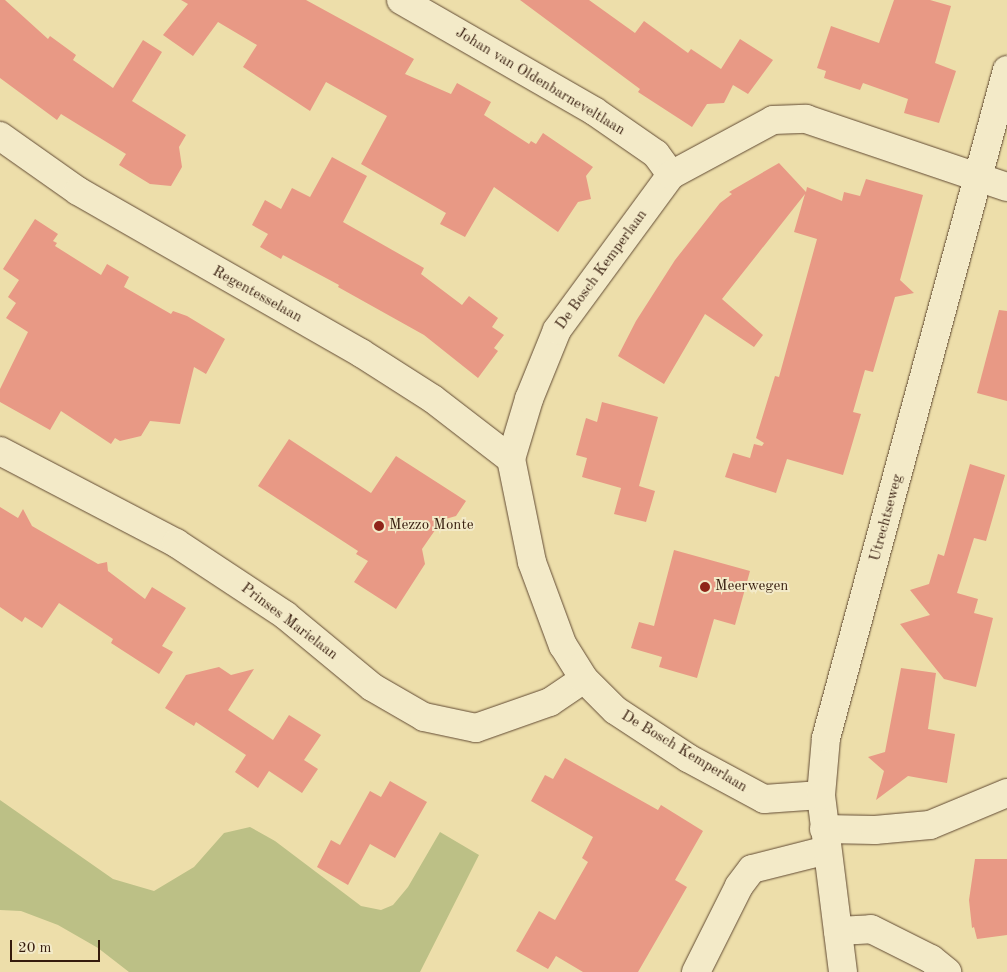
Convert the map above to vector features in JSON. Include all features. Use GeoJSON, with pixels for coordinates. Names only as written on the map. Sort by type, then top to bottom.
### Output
{"type":"FeatureCollection","features":[{"type":"Feature","properties":{"kind":"street","name":"Johan van Oldenbarneveltlaan"},"geometry":{"type":"LineString","coordinates":[[401,0],[594,111],[656,154],[671,175]]}},
{"type":"Feature","properties":{"kind":"street","name":"Utrechtseweg"},"geometry":{"type":"LineString","coordinates":[[843,972],[821,795],[826,738],[1007,70]]}},
{"type":"Feature","properties":{"kind":"street","name":"De Bosch Kemperlaan"},"geometry":{"type":"LineString","coordinates":[[821,795],[764,800],[688,758],[615,710],[584,679],[563,646],[532,562],[511,459],[529,400],[557,330],[671,175],[773,120],[806,119],[1007,187]]}},
{"type":"Feature","properties":{"kind":"street","name":"Regentesselaan"},"geometry":{"type":"LineString","coordinates":[[0,136],[78,191],[362,353],[433,399],[511,459]]}},
{"type":"Feature","properties":{"kind":"street","name":"Prinses Marielaan"},"geometry":{"type":"LineString","coordinates":[[0,451],[176,543],[285,616],[372,687],[424,716],[476,728],[550,702],[584,679]]}},
{"type":"Feature","properties":{"kind":"street"},"geometry":{"type":"LineString","coordinates":[[696,972],[739,886],[752,869],[825,839],[875,830],[930,825],[1007,793]]}},
{"type":"Feature","properties":{"kind":"street"},"geometry":{"type":"LineString","coordinates":[[838,931],[871,929],[931,959],[947,972]]}},
{"type":"Feature","properties":{"kind":"green space"},"geometry":{"type":"Polygon","coordinates":[[[0,800],[113,879],[154,891],[194,867],[224,833],[250,827],[275,841],[361,906],[381,910],[393,905],[408,887],[440,832],[479,855],[420,972],[129,972],[98,948],[58,925],[21,911],[0,910],[0,800]]]}},
{"type":"Feature","properties":{"kind":"building"},"geometry":{"type":"Polygon","coordinates":[[[0,0],[5,0],[48,39],[50,36],[76,55],[73,60],[113,88],[143,40],[162,52],[132,101],[186,135],[179,147],[182,167],[171,186],[150,184],[119,165],[126,154],[61,114],[57,120],[0,78],[0,0]]]}},
{"type":"Feature","properties":{"kind":"building"},"geometry":{"type":"Polygon","coordinates":[[[181,0],[306,0],[414,59],[405,74],[451,94],[457,83],[491,102],[484,115],[529,144],[531,141],[536,144],[543,133],[593,167],[586,176],[591,199],[578,202],[558,232],[494,187],[465,237],[440,224],[446,213],[361,164],[387,116],[326,82],[310,111],[243,67],[257,45],[218,22],[193,56],[163,35],[188,4],[181,0]]]}},
{"type":"Feature","properties":{"kind":"building"},"geometry":{"type":"Polygon","coordinates":[[[520,0],[589,0],[635,33],[644,21],[688,53],[691,49],[721,69],[740,39],[773,60],[748,94],[733,85],[724,103],[707,104],[692,127],[638,92],[640,89],[520,0]]]}},
{"type":"Feature","properties":{"kind":"building"},"geometry":{"type":"Polygon","coordinates":[[[894,0],[930,0],[951,6],[935,63],[956,71],[939,123],[904,113],[908,99],[863,83],[860,90],[824,78],[826,71],[817,68],[831,26],[879,43],[894,0]]]}},
{"type":"Feature","properties":{"kind":"building"},"geometry":{"type":"Polygon","coordinates":[[[332,157],[367,176],[343,222],[424,268],[421,274],[462,305],[469,296],[498,318],[492,327],[504,335],[494,348],[498,351],[478,378],[424,335],[338,287],[339,285],[283,255],[281,259],[260,247],[268,234],[252,225],[265,200],[281,209],[292,188],[310,197],[332,157]]]}},
{"type":"Feature","properties":{"kind":"building"},"geometry":{"type":"Polygon","coordinates":[[[779,163],[806,192],[807,187],[842,201],[844,192],[860,196],[866,179],[923,195],[900,280],[914,293],[895,297],[873,372],[865,370],[853,412],[861,414],[843,475],[787,459],[776,493],[725,477],[733,453],[750,458],[754,444],[762,446],[764,443],[756,438],[775,376],[779,377],[817,239],[794,232],[805,194],[722,299],[763,335],[754,347],[705,314],[664,384],[618,356],[636,321],[675,260],[720,203],[732,194],[729,192],[779,163]]]}},
{"type":"Feature","properties":{"kind":"building"},"geometry":{"type":"Polygon","coordinates":[[[35,219],[58,234],[53,241],[57,243],[55,246],[101,275],[107,264],[129,277],[124,287],[171,314],[173,311],[187,316],[225,339],[206,374],[194,367],[180,424],[150,421],[141,436],[120,441],[115,438],[111,444],[61,411],[50,430],[0,402],[0,389],[28,332],[6,318],[16,303],[8,297],[19,280],[3,269],[35,219]]]}},
{"type":"Feature","properties":{"kind":"building"},"geometry":{"type":"Polygon","coordinates":[[[999,310],[1007,311],[1007,401],[977,393],[999,310]]]}},
{"type":"Feature","properties":{"kind":"building"},"geometry":{"type":"Polygon","coordinates":[[[602,402],[658,417],[639,486],[655,491],[646,522],[614,514],[621,488],[582,477],[587,458],[576,455],[586,418],[597,422],[602,402]]]}},
{"type":"Feature","properties":{"kind":"building","name":"Mezzo Monte"},"geometry":{"type":"Polygon","coordinates":[[[289,439],[371,493],[396,456],[466,501],[456,516],[442,520],[422,549],[425,564],[396,609],[354,582],[368,561],[356,554],[358,551],[258,486],[289,439]]]}},
{"type":"Feature","properties":{"kind":"building"},"geometry":{"type":"Polygon","coordinates":[[[970,464],[1005,475],[986,541],[974,538],[957,593],[978,599],[974,613],[993,618],[976,687],[944,679],[900,624],[930,615],[910,590],[929,584],[938,554],[944,556],[970,464]]]}},
{"type":"Feature","properties":{"kind":"building"},"geometry":{"type":"Polygon","coordinates":[[[0,507],[18,518],[23,509],[32,526],[98,564],[107,562],[108,571],[145,599],[152,587],[186,608],[162,646],[173,652],[159,674],[111,643],[113,639],[59,603],[42,628],[25,617],[22,622],[0,607],[0,507]]]}},
{"type":"Feature","properties":{"kind":"building"},"geometry":{"type":"Polygon","coordinates":[[[674,550],[750,571],[735,625],[714,619],[697,678],[659,667],[662,657],[631,648],[639,622],[654,626],[674,550]]]}},
{"type":"Feature","properties":{"kind":"building"},"geometry":{"type":"Polygon","coordinates":[[[219,667],[231,675],[254,669],[228,710],[273,740],[289,715],[321,735],[304,760],[318,769],[302,793],[269,771],[258,788],[235,772],[246,755],[196,722],[194,726],[165,708],[186,675],[219,667]]]}},
{"type":"Feature","properties":{"kind":"building"},"geometry":{"type":"Polygon","coordinates":[[[901,668],[936,673],[928,729],[955,734],[947,783],[908,776],[876,800],[884,771],[868,757],[885,752],[901,668]]]}},
{"type":"Feature","properties":{"kind":"building"},"geometry":{"type":"Polygon","coordinates":[[[565,758],[658,810],[661,805],[703,831],[675,880],[687,887],[638,972],[583,972],[556,956],[548,969],[516,951],[539,911],[555,920],[588,862],[582,858],[593,837],[531,801],[545,775],[553,779],[565,758]]]}},
{"type":"Feature","properties":{"kind":"building"},"geometry":{"type":"Polygon","coordinates":[[[390,781],[427,802],[395,858],[370,844],[348,885],[317,867],[331,840],[340,845],[370,791],[381,797],[390,781]]]}},
{"type":"Feature","properties":{"kind":"building"},"geometry":{"type":"Polygon","coordinates":[[[975,859],[1007,859],[1007,935],[977,939],[974,927],[972,928],[969,900],[975,859]]]}},
{"type":"Feature","properties":{"kind":"place","name":"Mezzo Monte"},"geometry":{"type":"Point","coordinates":[379,526]}},
{"type":"Feature","properties":{"kind":"place","name":"Meerwegen"},"geometry":{"type":"Point","coordinates":[705,587]}}]}
